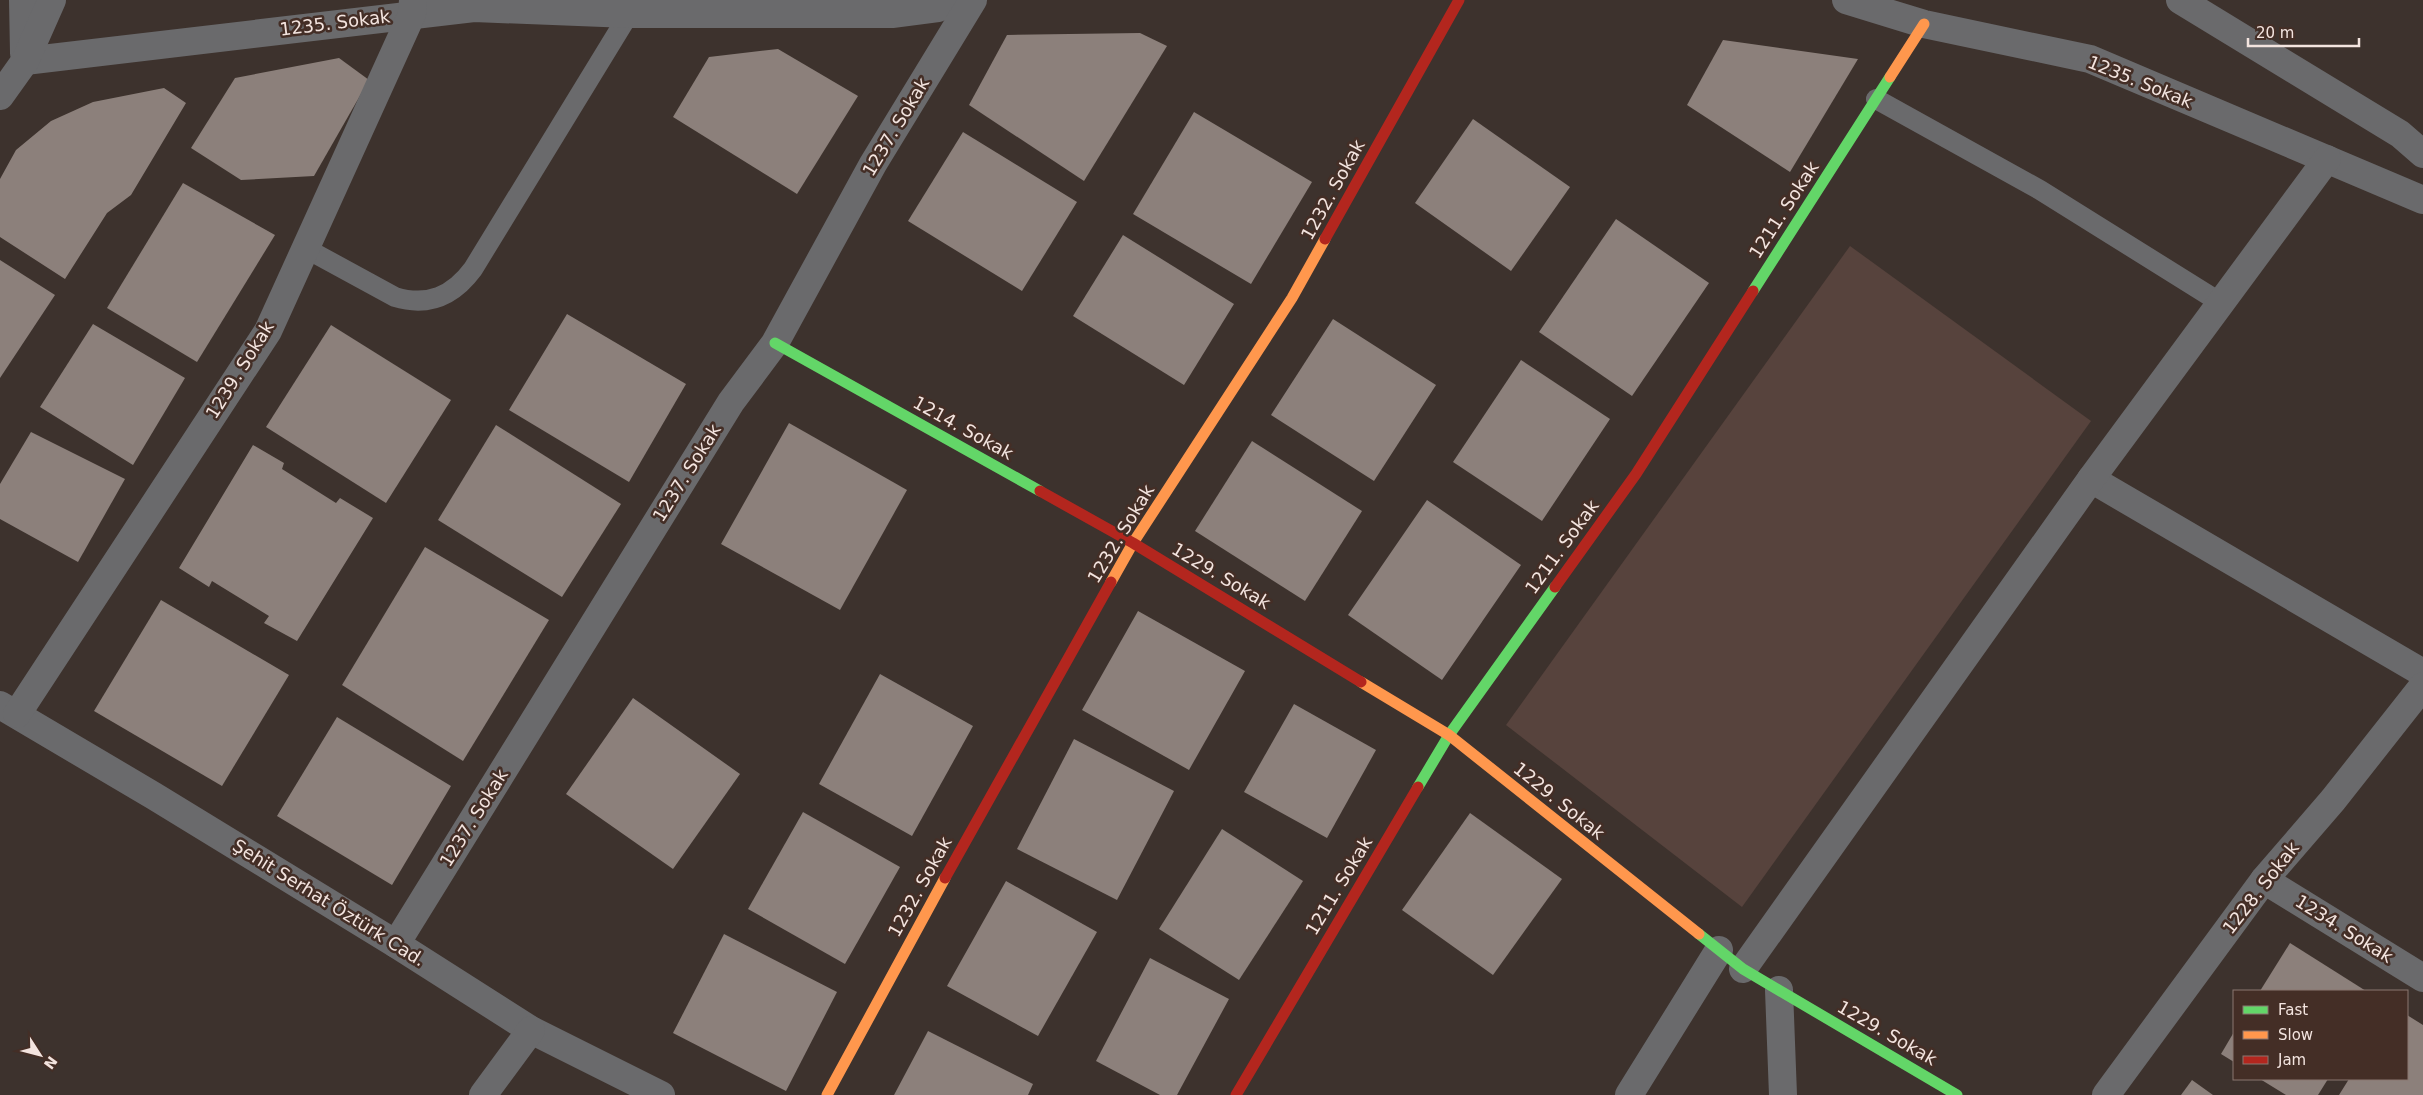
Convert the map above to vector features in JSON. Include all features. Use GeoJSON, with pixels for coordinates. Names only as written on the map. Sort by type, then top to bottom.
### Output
{"type":"FeatureCollection","features":[{"type":"Feature","properties":{"kind":"street"},"geometry":{"type":"LineString","coordinates":[[23,0],[25,61]]}},
{"type":"Feature","properties":{"kind":"street"},"geometry":{"type":"LineString","coordinates":[[0,96],[25,61],[52,0]]}},
{"type":"Feature","properties":{"kind":"street","name":"1235. Sokak"},"geometry":{"type":"LineString","coordinates":[[25,61],[413,7],[634,7],[892,14],[938,8],[956,0]]}},
{"type":"Feature","properties":{"kind":"street","name":"1237. Sokak"},"geometry":{"type":"LineString","coordinates":[[396,944],[731,402],[775,343],[873,164],[973,0]]}},
{"type":"Feature","properties":{"kind":"street","name":"1232. Sokak"},"geometry":{"type":"LineString","coordinates":[[826,1095],[930,904],[1133,543],[1292,298],[1459,0]]}},
{"type":"Feature","properties":{"kind":"street","name":"1235. Sokak"},"geometry":{"type":"LineString","coordinates":[[1846,0],[1924,24],[2090,60],[2423,200]]}},
{"type":"Feature","properties":{"kind":"street"},"geometry":{"type":"LineString","coordinates":[[2180,0],[2400,134],[2423,154]]}},
{"type":"Feature","properties":{"kind":"street","name":"1239. Sokak"},"geometry":{"type":"LineString","coordinates":[[9,710],[268,331],[413,7]]}},
{"type":"Feature","properties":{"kind":"street","name":"1211. Sokak"},"geometry":{"type":"LineString","coordinates":[[1236,1095],[1449,735],[1636,474],[1924,24]]}},
{"type":"Feature","properties":{"kind":"street"},"geometry":{"type":"LineString","coordinates":[[1743,970],[2091,479],[2327,159]]}},
{"type":"Feature","properties":{"kind":"street","name":"1214. Sokak"},"geometry":{"type":"LineString","coordinates":[[775,343],[1133,543]]}},
{"type":"Feature","properties":{"kind":"street"},"geometry":{"type":"LineString","coordinates":[[2091,479],[2423,673]]}},
{"type":"Feature","properties":{"kind":"street","name":"1229. Sokak"},"geometry":{"type":"LineString","coordinates":[[1133,543],[1449,735],[1743,970],[1957,1095]]}},
{"type":"Feature","properties":{"kind":"street","name":"1228. Sokak"},"geometry":{"type":"LineString","coordinates":[[2106,1095],[2264,880],[2333,800],[2423,686]]}},
{"type":"Feature","properties":{"kind":"street","name":"Şehit Serhat Öztürk Cad."},"geometry":{"type":"LineString","coordinates":[[9,710],[396,944],[531,1030],[661,1095]]}},
{"type":"Feature","properties":{"kind":"street","name":"1234. Sokak"},"geometry":{"type":"LineString","coordinates":[[2264,880],[2423,978]]}},
{"type":"Feature","properties":{"kind":"street"},"geometry":{"type":"LineString","coordinates":[[1629,1095],[1719,950]]}},
{"type":"Feature","properties":{"kind":"street"},"geometry":{"type":"LineString","coordinates":[[1779,990],[1783,1095]]}},
{"type":"Feature","properties":{"kind":"street"},"geometry":{"type":"LineString","coordinates":[[483,1095],[531,1030]]}},
{"type":"Feature","properties":{"kind":"lane"},"geometry":{"type":"LineString","coordinates":[[305,248],[402,299],[422,302],[435,300],[450,293],[463,283],[473,269],[634,7]]}},
{"type":"Feature","properties":{"kind":"lane"},"geometry":{"type":"LineString","coordinates":[[1876,99],[2040,190],[2221,303]]}},
{"type":"Feature","properties":{"kind":"shaded area"},"geometry":{"type":"Polygon","coordinates":[[[1850,246],[2091,421],[1742,907],[1506,725],[1850,246]]]}},
{"type":"Feature","properties":{"kind":"building"},"geometry":{"type":"Polygon","coordinates":[[[1140,33],[1167,46],[1084,181],[969,105],[1007,35],[1140,33]]]}},
{"type":"Feature","properties":{"kind":"building"},"geometry":{"type":"Polygon","coordinates":[[[1723,40],[1858,59],[1790,172],[1687,105],[1723,40]]]}},
{"type":"Feature","properties":{"kind":"building"},"geometry":{"type":"Polygon","coordinates":[[[778,49],[858,96],[797,194],[673,117],[709,57],[778,49]]]}},
{"type":"Feature","properties":{"kind":"building"},"geometry":{"type":"Polygon","coordinates":[[[339,58],[369,80],[314,176],[241,180],[191,148],[235,78],[339,58]]]}},
{"type":"Feature","properties":{"kind":"building"},"geometry":{"type":"Polygon","coordinates":[[[164,88],[186,103],[131,195],[107,213],[65,279],[0,237],[0,179],[16,150],[51,121],[93,102],[164,88]]]}},
{"type":"Feature","properties":{"kind":"building"},"geometry":{"type":"Polygon","coordinates":[[[1194,112],[1312,182],[1251,284],[1133,214],[1194,112]]]}},
{"type":"Feature","properties":{"kind":"building"},"geometry":{"type":"Polygon","coordinates":[[[1473,119],[1570,187],[1511,271],[1415,203],[1473,119]]]}},
{"type":"Feature","properties":{"kind":"building"},"geometry":{"type":"Polygon","coordinates":[[[963,132],[1077,202],[1022,291],[908,221],[963,132]]]}},
{"type":"Feature","properties":{"kind":"building"},"geometry":{"type":"Polygon","coordinates":[[[183,183],[275,235],[197,362],[107,308],[183,183]]]}},
{"type":"Feature","properties":{"kind":"building"},"geometry":{"type":"Polygon","coordinates":[[[1616,219],[1709,283],[1632,396],[1539,332],[1616,219]]]}},
{"type":"Feature","properties":{"kind":"building"},"geometry":{"type":"Polygon","coordinates":[[[1123,235],[1234,304],[1184,385],[1073,316],[1123,235]]]}},
{"type":"Feature","properties":{"kind":"building"},"geometry":{"type":"Polygon","coordinates":[[[0,260],[55,295],[0,378],[0,260]]]}},
{"type":"Feature","properties":{"kind":"building"},"geometry":{"type":"Polygon","coordinates":[[[567,314],[686,384],[629,482],[509,410],[567,314]]]}},
{"type":"Feature","properties":{"kind":"building"},"geometry":{"type":"Polygon","coordinates":[[[1333,319],[1436,385],[1374,481],[1271,415],[1333,319]]]}},
{"type":"Feature","properties":{"kind":"building"},"geometry":{"type":"Polygon","coordinates":[[[93,324],[185,378],[133,465],[40,407],[93,324]]]}},
{"type":"Feature","properties":{"kind":"building"},"geometry":{"type":"Polygon","coordinates":[[[331,325],[451,400],[386,503],[266,427],[331,325]]]}},
{"type":"Feature","properties":{"kind":"building"},"geometry":{"type":"Polygon","coordinates":[[[1521,360],[1610,419],[1542,521],[1453,462],[1521,360]]]}},
{"type":"Feature","properties":{"kind":"building"},"geometry":{"type":"Polygon","coordinates":[[[789,423],[907,490],[840,610],[721,544],[789,423]]]}},
{"type":"Feature","properties":{"kind":"building"},"geometry":{"type":"Polygon","coordinates":[[[496,425],[621,504],[562,597],[438,520],[496,425]]]}},
{"type":"Feature","properties":{"kind":"building"},"geometry":{"type":"Polygon","coordinates":[[[31,432],[125,479],[78,562],[0,519],[0,484],[31,432]]]}},
{"type":"Feature","properties":{"kind":"building"},"geometry":{"type":"Polygon","coordinates":[[[1252,441],[1362,511],[1305,601],[1195,531],[1252,441]]]}},
{"type":"Feature","properties":{"kind":"building"},"geometry":{"type":"Polygon","coordinates":[[[253,445],[284,463],[282,469],[336,503],[340,498],[373,518],[297,641],[264,623],[269,616],[212,581],[209,587],[179,568],[253,445]]]}},
{"type":"Feature","properties":{"kind":"building"},"geometry":{"type":"Polygon","coordinates":[[[1427,500],[1521,565],[1442,680],[1348,615],[1427,500]]]}},
{"type":"Feature","properties":{"kind":"building"},"geometry":{"type":"Polygon","coordinates":[[[425,547],[549,620],[463,761],[342,685],[425,547]]]}},
{"type":"Feature","properties":{"kind":"building"},"geometry":{"type":"Polygon","coordinates":[[[161,600],[289,675],[222,786],[94,711],[161,600]]]}},
{"type":"Feature","properties":{"kind":"building"},"geometry":{"type":"Polygon","coordinates":[[[1138,611],[1245,671],[1189,770],[1082,710],[1138,611]]]}},
{"type":"Feature","properties":{"kind":"building"},"geometry":{"type":"Polygon","coordinates":[[[880,674],[973,726],[912,836],[819,784],[880,674]]]}},
{"type":"Feature","properties":{"kind":"building"},"geometry":{"type":"Polygon","coordinates":[[[633,698],[740,774],[673,869],[566,794],[633,698]]]}},
{"type":"Feature","properties":{"kind":"building"},"geometry":{"type":"Polygon","coordinates":[[[1294,704],[1376,750],[1327,838],[1244,792],[1294,704]]]}},
{"type":"Feature","properties":{"kind":"building"},"geometry":{"type":"Polygon","coordinates":[[[337,717],[451,786],[392,885],[277,816],[337,717]]]}},
{"type":"Feature","properties":{"kind":"building"},"geometry":{"type":"Polygon","coordinates":[[[1074,739],[1174,791],[1117,900],[1017,849],[1074,739]]]}},
{"type":"Feature","properties":{"kind":"building"},"geometry":{"type":"Polygon","coordinates":[[[803,812],[900,867],[845,964],[748,909],[803,812]]]}},
{"type":"Feature","properties":{"kind":"building"},"geometry":{"type":"Polygon","coordinates":[[[1470,813],[1562,879],[1493,975],[1402,910],[1470,813]]]}},
{"type":"Feature","properties":{"kind":"building"},"geometry":{"type":"Polygon","coordinates":[[[1222,829],[1303,881],[1239,980],[1159,929],[1222,829]]]}},
{"type":"Feature","properties":{"kind":"building"},"geometry":{"type":"Polygon","coordinates":[[[1006,881],[1097,932],[1038,1036],[947,986],[1006,881]]]}},
{"type":"Feature","properties":{"kind":"building"},"geometry":{"type":"Polygon","coordinates":[[[724,934],[837,992],[786,1091],[673,1033],[724,934]]]}},
{"type":"Feature","properties":{"kind":"building"},"geometry":{"type":"Polygon","coordinates":[[[2290,943],[2364,990],[2261,990],[2290,943]]]}},
{"type":"Feature","properties":{"kind":"building"},"geometry":{"type":"Polygon","coordinates":[[[1150,958],[1229,999],[1177,1095],[1160,1095],[1096,1061],[1150,958]]]}},
{"type":"Feature","properties":{"kind":"building"},"geometry":{"type":"Polygon","coordinates":[[[2408,1016],[2423,1025],[2423,1095],[2339,1095],[2348,1080],[2408,1080],[2408,1016]]]}},
{"type":"Feature","properties":{"kind":"building"},"geometry":{"type":"Polygon","coordinates":[[[928,1031],[1033,1084],[1028,1095],[894,1095],[928,1031]]]}},
{"type":"Feature","properties":{"kind":"building"},"geometry":{"type":"Polygon","coordinates":[[[2233,1034],[2233,1061],[2221,1054],[2233,1034]]]}},
{"type":"Feature","properties":{"kind":"building"},"geometry":{"type":"Polygon","coordinates":[[[2192,1080],[2213,1095],[2181,1095],[2192,1080]]]}},
{"type":"Feature","properties":{"kind":"building"},"geometry":{"type":"Polygon","coordinates":[[[2262,1080],[2327,1080],[2318,1095],[2286,1095],[2262,1080]]]}},
{"type":"Feature","properties":{"kind":"traffic: fast"},"geometry":{"type":"LineString","coordinates":[[1753,291],[1890,77]]}},
{"type":"Feature","properties":{"kind":"traffic: fast"},"geometry":{"type":"LineString","coordinates":[[775,343],[1040,491]]}},
{"type":"Feature","properties":{"kind":"traffic: fast"},"geometry":{"type":"LineString","coordinates":[[1418,787],[1449,735],[1555,587]]}},
{"type":"Feature","properties":{"kind":"traffic: fast"},"geometry":{"type":"LineString","coordinates":[[1699,934],[1743,969],[1957,1095]]}},
{"type":"Feature","properties":{"kind":"traffic: slow"},"geometry":{"type":"LineString","coordinates":[[1890,77],[1924,24]]}},
{"type":"Feature","properties":{"kind":"traffic: slow"},"geometry":{"type":"LineString","coordinates":[[1111,582],[1133,543],[1292,298],[1325,239]]}},
{"type":"Feature","properties":{"kind":"traffic: slow"},"geometry":{"type":"LineString","coordinates":[[1361,682],[1449,735],[1699,934]]}},
{"type":"Feature","properties":{"kind":"traffic: slow"},"geometry":{"type":"LineString","coordinates":[[827,1095],[945,878]]}},
{"type":"Feature","properties":{"kind":"traffic: jam"},"geometry":{"type":"LineString","coordinates":[[1325,239],[1459,0]]}},
{"type":"Feature","properties":{"kind":"traffic: jam"},"geometry":{"type":"LineString","coordinates":[[1555,587],[1636,474],[1753,291]]}},
{"type":"Feature","properties":{"kind":"traffic: jam"},"geometry":{"type":"LineString","coordinates":[[1040,491],[1133,543],[1361,682]]}},
{"type":"Feature","properties":{"kind":"traffic: jam"},"geometry":{"type":"LineString","coordinates":[[945,878],[1111,582]]}},
{"type":"Feature","properties":{"kind":"traffic: jam"},"geometry":{"type":"LineString","coordinates":[[1236,1095],[1418,787]]}}]}
